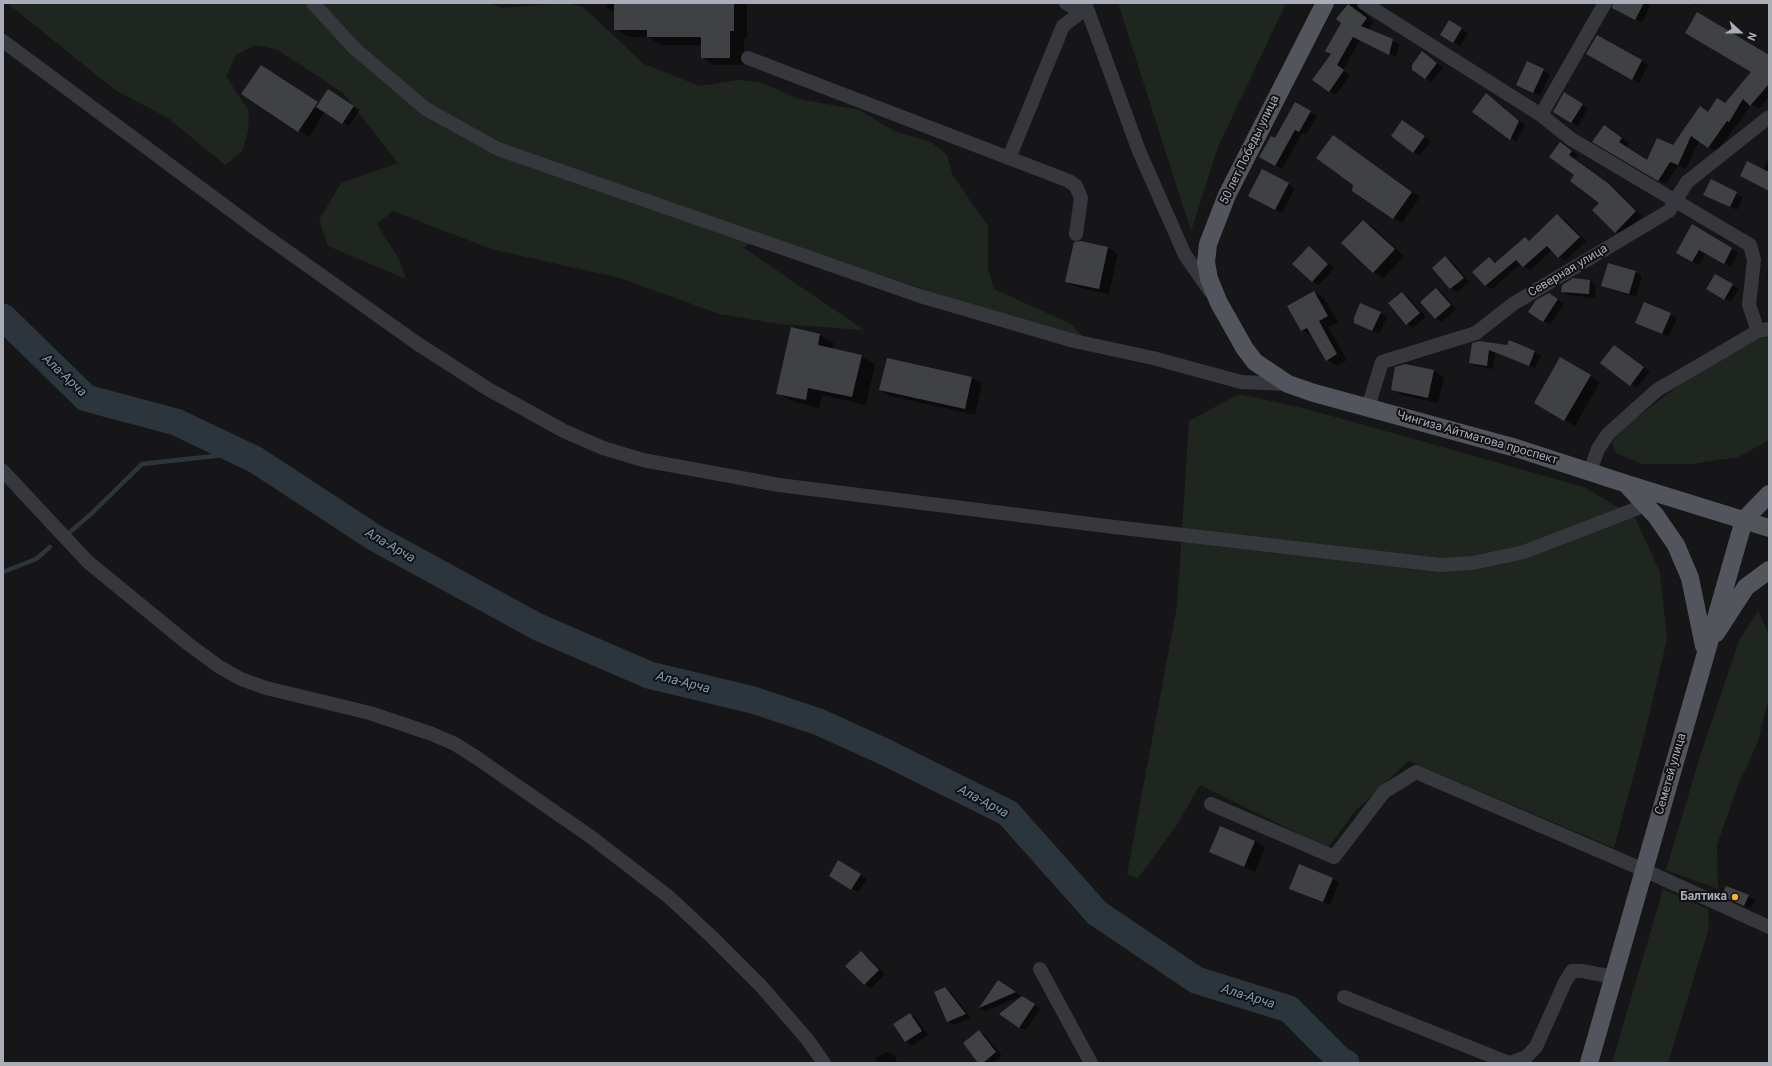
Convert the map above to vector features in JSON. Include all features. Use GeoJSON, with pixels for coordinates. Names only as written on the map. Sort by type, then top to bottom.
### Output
{"type":"FeatureCollection","features":[{"type":"Feature","properties":{"kind":"main road","name":"50 лет Победы улица"},"geometry":{"type":"LineString","coordinates":[[1218,303],[1209,279],[1206,262],[1208,244],[1214,225],[1278,94],[1325,3]]}},
{"type":"Feature","properties":{"kind":"main road","name":"Чингиза Айтматова проспект"},"geometry":{"type":"LineString","coordinates":[[1218,303],[1234,331],[1255,362],[1288,384],[1314,393],[1516,448],[1769,528]]}},
{"type":"Feature","properties":{"kind":"main road"},"geometry":{"type":"LineString","coordinates":[[1627,484],[1667,530],[1684,563],[1693,590],[1705,651]]}},
{"type":"Feature","properties":{"kind":"main road","name":"Семетей улица"},"geometry":{"type":"LineString","coordinates":[[1589,1063],[1705,651],[1744,520],[1769,494]]}},
{"type":"Feature","properties":{"kind":"main road"},"geometry":{"type":"LineString","coordinates":[[1705,651],[1746,587],[1769,570]]}},
{"type":"Feature","properties":{"kind":"street"},"geometry":{"type":"LineString","coordinates":[[313,3],[354,48],[426,109],[498,149],[920,296],[1074,341],[1153,358],[1242,382],[1288,384]]}},
{"type":"Feature","properties":{"kind":"street"},"geometry":{"type":"LineString","coordinates":[[1066,3],[1084,8]]}},
{"type":"Feature","properties":{"kind":"street"},"geometry":{"type":"LineString","coordinates":[[1364,3],[1541,115],[1571,139],[1676,200],[1750,246],[1754,260],[1749,305],[1764,330],[1657,390],[1608,434],[1598,449],[1590,471]]}},
{"type":"Feature","properties":{"kind":"street"},"geometry":{"type":"LineString","coordinates":[[1541,115],[1605,3]]}},
{"type":"Feature","properties":{"kind":"street"},"geometry":{"type":"LineString","coordinates":[[1009,158],[1063,26],[1084,8]]}},
{"type":"Feature","properties":{"kind":"street"},"geometry":{"type":"LineString","coordinates":[[1084,8],[1139,151],[1185,255],[1218,303]]}},
{"type":"Feature","properties":{"kind":"street"},"geometry":{"type":"LineString","coordinates":[[3,40],[262,234],[418,344],[488,389],[564,431],[603,448],[643,460],[779,485],[1106,526],[1440,565],[1473,563],[1524,552],[1646,505]]}},
{"type":"Feature","properties":{"kind":"street"},"geometry":{"type":"LineString","coordinates":[[748,58],[1069,181],[1076,186],[1081,198],[1076,234]]}},
{"type":"Feature","properties":{"kind":"street","name":"Северная улица"},"geometry":{"type":"LineString","coordinates":[[1368,407],[1382,362],[1476,333],[1513,304],[1669,211],[1687,182],[1769,117]]}},
{"type":"Feature","properties":{"kind":"street"},"geometry":{"type":"LineString","coordinates":[[3,471],[88,562],[187,644],[218,666],[241,679],[266,688],[370,713],[432,734],[455,744],[478,758],[591,837],[669,897],[713,938],[761,986],[807,1039],[824,1063]]}},
{"type":"Feature","properties":{"kind":"street"},"geometry":{"type":"LineString","coordinates":[[1211,804],[1334,857],[1384,792],[1416,772],[1644,870],[1769,927]]}},
{"type":"Feature","properties":{"kind":"street"},"geometry":{"type":"LineString","coordinates":[[1040,969],[1091,1063]]}},
{"type":"Feature","properties":{"kind":"street"},"geometry":{"type":"LineString","coordinates":[[1344,997],[1509,1063],[1526,1057],[1536,1047],[1565,982],[1572,971],[1582,971],[1614,977]]}},
{"type":"Feature","properties":{"kind":"shaded area"},"geometry":{"type":"Polygon","coordinates":[[[7,3],[489,3],[502,8],[564,3],[583,7],[644,64],[700,86],[739,80],[760,82],[799,99],[860,110],[894,131],[931,142],[947,155],[953,176],[988,226],[988,269],[994,289],[1071,324],[1085,339],[1065,337],[760,234],[744,248],[864,330],[780,324],[719,314],[620,278],[491,249],[393,211],[377,224],[399,259],[406,279],[328,246],[319,220],[341,183],[398,163],[343,93],[276,49],[255,45],[236,55],[226,76],[249,111],[248,132],[242,152],[225,165],[168,118],[115,90],[7,3]]]}},
{"type":"Feature","properties":{"kind":"shaded area"},"geometry":{"type":"Polygon","coordinates":[[[1118,3],[1286,3],[1218,147],[1191,231],[1118,3]]]}},
{"type":"Feature","properties":{"kind":"shaded area"},"geometry":{"type":"Polygon","coordinates":[[[1769,337],[1769,440],[1738,457],[1692,464],[1642,464],[1616,453],[1612,442],[1626,426],[1688,378],[1758,339],[1769,337]]]}},
{"type":"Feature","properties":{"kind":"shaded area"},"geometry":{"type":"Polygon","coordinates":[[[1239,394],[1307,409],[1584,487],[1635,518],[1660,572],[1667,639],[1645,733],[1614,848],[1409,761],[1355,811],[1328,848],[1200,785],[1177,825],[1138,878],[1127,874],[1177,606],[1189,421],[1239,394]]]}},
{"type":"Feature","properties":{"kind":"shaded area"},"geometry":{"type":"Polygon","coordinates":[[[1758,611],[1769,635],[1769,698],[1757,744],[1738,785],[1717,845],[1718,889],[1666,870],[1700,756],[1739,641],[1758,611]]]}},
{"type":"Feature","properties":{"kind":"shaded area"},"geometry":{"type":"Polygon","coordinates":[[[1663,889],[1708,909],[1709,928],[1668,1063],[1612,1063],[1663,889]]]}},
{"type":"Feature","properties":{"kind":"building"},"geometry":{"type":"Polygon","coordinates":[[[614,3],[734,3],[734,31],[730,31],[730,58],[701,58],[701,37],[647,37],[647,30],[614,30],[614,3]]]}},
{"type":"Feature","properties":{"kind":"building"},"geometry":{"type":"Polygon","coordinates":[[[1613,3],[1644,3],[1635,20],[1612,8],[1613,3]]]}},
{"type":"Feature","properties":{"kind":"building"},"geometry":{"type":"Polygon","coordinates":[[[1348,4],[1367,18],[1361,26],[1393,39],[1389,55],[1353,37],[1337,65],[1344,70],[1329,92],[1312,80],[1331,54],[1325,51],[1341,23],[1336,19],[1348,4]]]}},
{"type":"Feature","properties":{"kind":"building"},"geometry":{"type":"Polygon","coordinates":[[[1697,12],[1769,55],[1769,84],[1750,106],[1743,99],[1729,122],[1727,121],[1708,148],[1691,136],[1678,165],[1670,162],[1658,181],[1592,142],[1604,125],[1622,138],[1619,142],[1647,160],[1657,138],[1673,145],[1700,106],[1708,112],[1717,98],[1725,103],[1751,72],[1685,33],[1697,12]]]}},
{"type":"Feature","properties":{"kind":"building"},"geometry":{"type":"Polygon","coordinates":[[[1449,20],[1462,28],[1453,43],[1440,35],[1449,20]]]}},
{"type":"Feature","properties":{"kind":"building"},"geometry":{"type":"Polygon","coordinates":[[[1597,35],[1642,60],[1632,80],[1586,54],[1597,35]]]}},
{"type":"Feature","properties":{"kind":"building"},"geometry":{"type":"Polygon","coordinates":[[[1422,51],[1437,63],[1425,79],[1412,70],[1412,65],[1422,51]]]}},
{"type":"Feature","properties":{"kind":"building"},"geometry":{"type":"Polygon","coordinates":[[[1527,61],[1544,69],[1533,93],[1516,85],[1527,61]]]}},
{"type":"Feature","properties":{"kind":"building"},"geometry":{"type":"Polygon","coordinates":[[[261,65],[318,102],[298,132],[241,94],[261,65]]]}},
{"type":"Feature","properties":{"kind":"building"},"geometry":{"type":"Polygon","coordinates":[[[328,89],[354,106],[342,124],[316,107],[328,89]]]}},
{"type":"Feature","properties":{"kind":"building"},"geometry":{"type":"Polygon","coordinates":[[[1564,92],[1583,104],[1571,123],[1553,112],[1564,92]]]}},
{"type":"Feature","properties":{"kind":"building"},"geometry":{"type":"Polygon","coordinates":[[[1486,93],[1519,121],[1510,140],[1472,112],[1486,93]]]}},
{"type":"Feature","properties":{"kind":"building"},"geometry":{"type":"Polygon","coordinates":[[[1295,102],[1311,111],[1299,132],[1295,130],[1275,166],[1259,157],[1271,136],[1275,138],[1295,102]]]}},
{"type":"Feature","properties":{"kind":"building"},"geometry":{"type":"Polygon","coordinates":[[[1402,120],[1425,136],[1413,153],[1391,136],[1402,120]]]}},
{"type":"Feature","properties":{"kind":"building"},"geometry":{"type":"Polygon","coordinates":[[[1333,135],[1412,192],[1393,219],[1352,191],[1353,185],[1316,158],[1333,135]]]}},
{"type":"Feature","properties":{"kind":"building"},"geometry":{"type":"Polygon","coordinates":[[[1560,142],[1572,151],[1569,155],[1609,184],[1636,211],[1615,233],[1592,210],[1599,203],[1570,181],[1574,175],[1549,157],[1560,142]]]}},
{"type":"Feature","properties":{"kind":"building"},"geometry":{"type":"Polygon","coordinates":[[[1747,161],[1769,172],[1769,191],[1740,176],[1747,161]]]}},
{"type":"Feature","properties":{"kind":"building"},"geometry":{"type":"Polygon","coordinates":[[[1262,169],[1289,183],[1275,210],[1248,196],[1262,169]]]}},
{"type":"Feature","properties":{"kind":"building"},"geometry":{"type":"Polygon","coordinates":[[[1711,179],[1737,192],[1730,207],[1703,195],[1711,179]]]}},
{"type":"Feature","properties":{"kind":"building"},"geometry":{"type":"Polygon","coordinates":[[[1557,214],[1580,237],[1558,258],[1547,246],[1523,267],[1516,260],[1485,286],[1472,272],[1489,257],[1495,263],[1525,237],[1529,241],[1557,214]]]}},
{"type":"Feature","properties":{"kind":"building"},"geometry":{"type":"Polygon","coordinates":[[[1363,220],[1395,249],[1373,273],[1341,243],[1363,220]]]}},
{"type":"Feature","properties":{"kind":"building"},"geometry":{"type":"Polygon","coordinates":[[[1692,224],[1732,248],[1724,264],[1699,250],[1692,262],[1676,253],[1692,224]]]}},
{"type":"Feature","properties":{"kind":"building"},"geometry":{"type":"Polygon","coordinates":[[[1081,241],[1108,247],[1099,289],[1065,282],[1074,242],[1081,241]]]}},
{"type":"Feature","properties":{"kind":"building"},"geometry":{"type":"Polygon","coordinates":[[[1309,246],[1328,264],[1312,282],[1292,264],[1309,246]]]}},
{"type":"Feature","properties":{"kind":"building"},"geometry":{"type":"Polygon","coordinates":[[[1445,256],[1464,278],[1450,289],[1432,268],[1445,256]]]}},
{"type":"Feature","properties":{"kind":"building"},"geometry":{"type":"Polygon","coordinates":[[[1608,263],[1636,271],[1629,294],[1601,286],[1608,263]]]}},
{"type":"Feature","properties":{"kind":"building"},"geometry":{"type":"Polygon","coordinates":[[[1715,274],[1733,284],[1724,300],[1706,289],[1715,274]]]}},
{"type":"Feature","properties":{"kind":"building"},"geometry":{"type":"Polygon","coordinates":[[[1573,278],[1590,280],[1589,294],[1561,292],[1562,285],[1573,278]]]}},
{"type":"Feature","properties":{"kind":"building"},"geometry":{"type":"Polygon","coordinates":[[[1436,288],[1451,305],[1435,319],[1420,302],[1436,288]]]}},
{"type":"Feature","properties":{"kind":"building"},"geometry":{"type":"Polygon","coordinates":[[[1314,291],[1328,316],[1319,321],[1337,354],[1326,361],[1307,328],[1301,331],[1287,306],[1314,291]]]}},
{"type":"Feature","properties":{"kind":"building"},"geometry":{"type":"Polygon","coordinates":[[[1402,292],[1420,313],[1406,325],[1388,303],[1402,292]]]}},
{"type":"Feature","properties":{"kind":"building"},"geometry":{"type":"Polygon","coordinates":[[[1549,293],[1558,299],[1543,322],[1528,312],[1536,300],[1549,293]]]}},
{"type":"Feature","properties":{"kind":"building"},"geometry":{"type":"Polygon","coordinates":[[[1644,302],[1671,313],[1662,334],[1635,323],[1644,302]]]}},
{"type":"Feature","properties":{"kind":"building"},"geometry":{"type":"Polygon","coordinates":[[[1360,303],[1381,312],[1372,331],[1354,323],[1354,318],[1360,303]]]}},
{"type":"Feature","properties":{"kind":"building"},"geometry":{"type":"Polygon","coordinates":[[[791,327],[820,334],[818,345],[862,355],[852,397],[808,388],[806,400],[776,394],[791,327]]]}},
{"type":"Feature","properties":{"kind":"building"},"geometry":{"type":"Polygon","coordinates":[[[1509,340],[1535,351],[1529,366],[1489,350],[1487,366],[1469,363],[1472,343],[1479,341],[1507,345],[1509,340]]]}},
{"type":"Feature","properties":{"kind":"building"},"geometry":{"type":"Polygon","coordinates":[[[1614,345],[1644,367],[1630,386],[1600,363],[1614,345]]]}},
{"type":"Feature","properties":{"kind":"building"},"geometry":{"type":"Polygon","coordinates":[[[1560,357],[1591,375],[1564,421],[1534,403],[1560,357]]]}},
{"type":"Feature","properties":{"kind":"building"},"geometry":{"type":"Polygon","coordinates":[[[887,358],[972,377],[965,409],[879,390],[887,358]]]}},
{"type":"Feature","properties":{"kind":"building"},"geometry":{"type":"Polygon","coordinates":[[[1405,364],[1434,370],[1428,398],[1391,390],[1395,367],[1405,364]]]}},
{"type":"Feature","properties":{"kind":"building"},"geometry":{"type":"Polygon","coordinates":[[[1220,826],[1255,841],[1244,867],[1209,852],[1220,826]]]}},
{"type":"Feature","properties":{"kind":"building"},"geometry":{"type":"Polygon","coordinates":[[[838,860],[861,874],[851,890],[829,876],[838,860]]]}},
{"type":"Feature","properties":{"kind":"building"},"geometry":{"type":"Polygon","coordinates":[[[1299,864],[1333,878],[1323,902],[1289,889],[1299,864]]]}},
{"type":"Feature","properties":{"kind":"building","name":"Балтика"},"geometry":{"type":"Polygon","coordinates":[[[1726,886],[1749,895],[1744,906],[1722,896],[1726,886]]]}},
{"type":"Feature","properties":{"kind":"building"},"geometry":{"type":"Polygon","coordinates":[[[861,951],[879,970],[864,985],[845,966],[861,951]]]}},
{"type":"Feature","properties":{"kind":"building"},"geometry":{"type":"Polygon","coordinates":[[[998,980],[1016,992],[979,1008],[998,980]]]}},
{"type":"Feature","properties":{"kind":"building"},"geometry":{"type":"Polygon","coordinates":[[[945,987],[966,1014],[947,1022],[934,992],[945,987]]]}},
{"type":"Feature","properties":{"kind":"building"},"geometry":{"type":"Polygon","coordinates":[[[1022,996],[1035,1004],[1019,1028],[999,1014],[1022,996]]]}},
{"type":"Feature","properties":{"kind":"building"},"geometry":{"type":"Polygon","coordinates":[[[910,1013],[922,1031],[905,1042],[893,1024],[910,1013]]]}},
{"type":"Feature","properties":{"kind":"building"},"geometry":{"type":"Polygon","coordinates":[[[979,1030],[996,1052],[983,1063],[978,1063],[963,1043],[979,1030]]]}},
{"type":"Feature","properties":{"kind":"waterway","name":"Ала-Арча"},"geometry":{"type":"LineString","coordinates":[[3,317],[86,398],[176,422],[256,460],[375,538],[538,627],[649,675],[753,700],[819,722],[885,752],[1008,813],[1097,913],[1196,980],[1289,1009],[1341,1061],[1346,1063]]}},
{"type":"Feature","properties":{"kind":"waterway"},"geometry":{"type":"LineString","coordinates":[[70,532],[91,514],[142,464],[242,453]]}},
{"type":"Feature","properties":{"kind":"waterway"},"geometry":{"type":"LineString","coordinates":[[3,572],[36,559],[50,547]]}},
{"type":"Feature","properties":{"kind":"place","name":"Балтика"},"geometry":{"type":"Point","coordinates":[1735,897]}}]}
